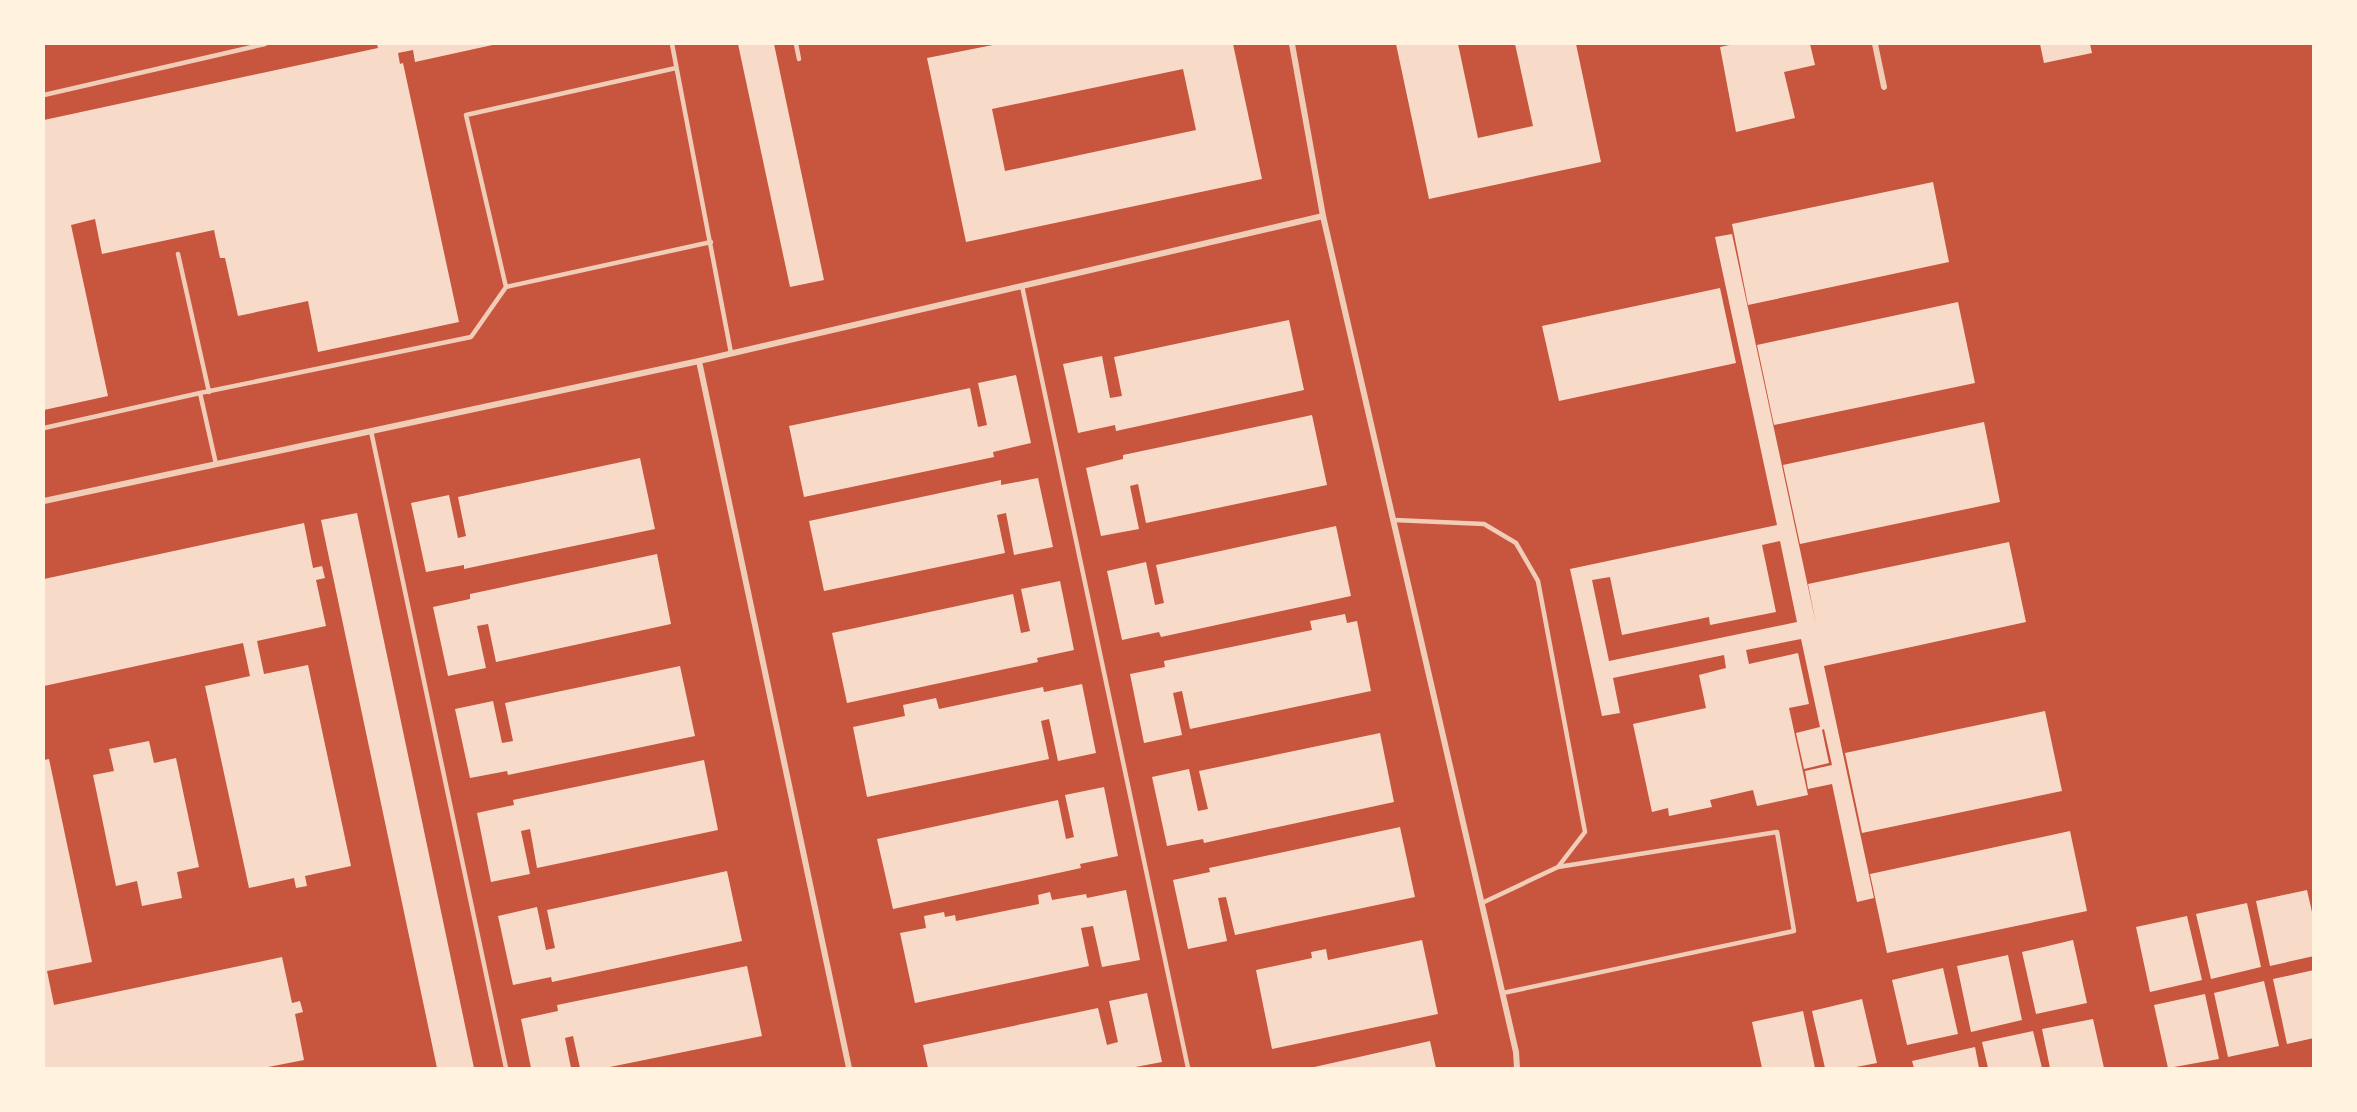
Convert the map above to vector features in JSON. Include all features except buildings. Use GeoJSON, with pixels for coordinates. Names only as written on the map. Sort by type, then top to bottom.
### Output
{"type":"FeatureCollection","features":[{"type":"Feature","properties":{"kind":"street"},"geometry":{"type":"LineString","coordinates":[[1292,44],[1323,216],[1503,993],[1516,1052],[1517,1068]]}},
{"type":"Feature","properties":{"kind":"street"},"geometry":{"type":"LineString","coordinates":[[1875,44],[1884,87]]}},
{"type":"Feature","properties":{"kind":"street"},"geometry":{"type":"LineString","coordinates":[[44,501],[699,361],[1323,216]]}},
{"type":"Feature","properties":{"kind":"street"},"geometry":{"type":"LineString","coordinates":[[699,361],[849,1068]]}},
{"type":"Feature","properties":{"kind":"lane"},"geometry":{"type":"LineString","coordinates":[[44,95],[265,44]]}},
{"type":"Feature","properties":{"kind":"lane"},"geometry":{"type":"LineString","coordinates":[[672,44],[731,353]]}},
{"type":"Feature","properties":{"kind":"lane"},"geometry":{"type":"LineString","coordinates":[[796,44],[799,59]]}},
{"type":"Feature","properties":{"kind":"lane"},"geometry":{"type":"LineString","coordinates":[[506,287],[466,115],[676,68]]}},
{"type":"Feature","properties":{"kind":"lane"},"geometry":{"type":"LineString","coordinates":[[44,428],[471,336],[506,287],[711,242]]}},
{"type":"Feature","properties":{"kind":"lane"},"geometry":{"type":"LineString","coordinates":[[178,254],[209,392]]}},
{"type":"Feature","properties":{"kind":"lane"},"geometry":{"type":"LineString","coordinates":[[1022,286],[1188,1068]]}},
{"type":"Feature","properties":{"kind":"lane"},"geometry":{"type":"LineString","coordinates":[[200,393],[216,464]]}},
{"type":"Feature","properties":{"kind":"lane"},"geometry":{"type":"LineString","coordinates":[[371,431],[506,1068]]}},
{"type":"Feature","properties":{"kind":"lane"},"geometry":{"type":"LineString","coordinates":[[1394,520],[1484,524],[1516,543],[1538,581],[1586,832],[1558,867]]}},
{"type":"Feature","properties":{"kind":"lane"},"geometry":{"type":"LineString","coordinates":[[1482,903],[1558,867],[1777,832],[1794,931],[1503,993]]}}]}
